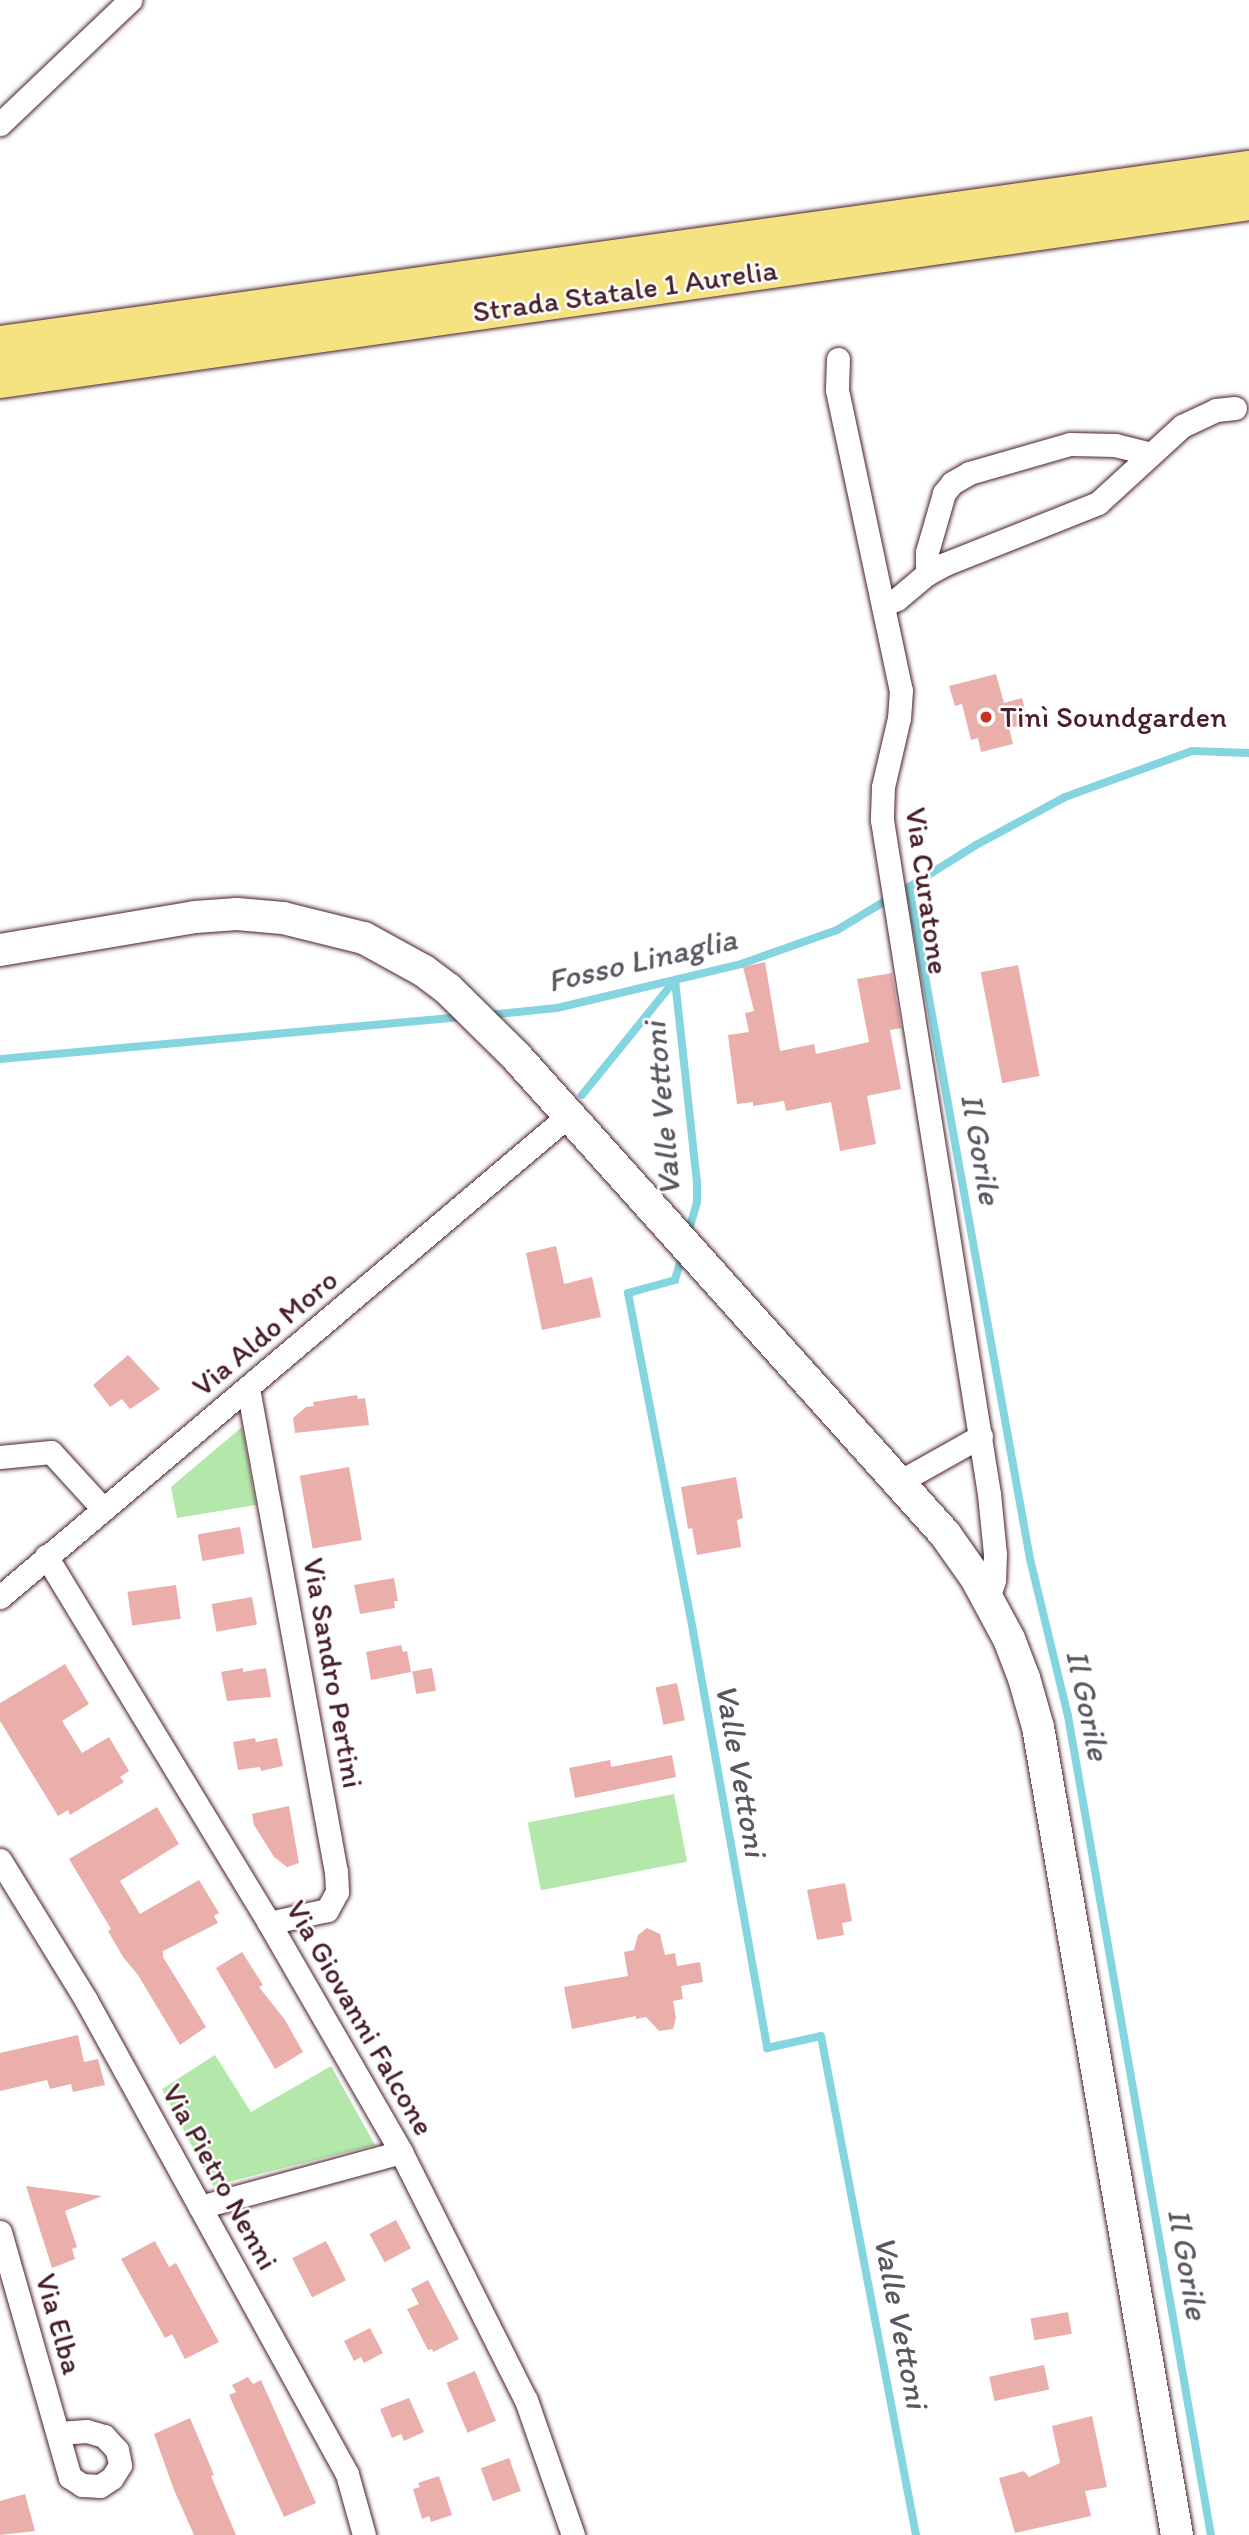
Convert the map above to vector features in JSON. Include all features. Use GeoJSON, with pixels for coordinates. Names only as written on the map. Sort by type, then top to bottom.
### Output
{"type":"FeatureCollection","features":[{"type":"Feature","properties":{"kind":"highway","name":"Strada Statale 1 Aurelia"},"geometry":{"type":"LineString","coordinates":[[0,344],[1249,169]]}},
{"type":"Feature","properties":{"kind":"highway","name":"Strada Statale 1 Aurelia"},"geometry":{"type":"LineString","coordinates":[[0,379],[1249,201]]}},
{"type":"Feature","properties":{"kind":"highway"},"geometry":{"type":"LineString","coordinates":[[0,401],[59,392],[80,366]]}},
{"type":"Feature","properties":{"kind":"main road"},"geometry":{"type":"LineString","coordinates":[[0,950],[195,917],[237,914],[283,918],[364,938],[407,960],[448,989],[514,1054],[944,1534],[988,1600],[1024,1678],[1042,1751],[1177,2535]]}},
{"type":"Feature","properties":{"kind":"street"},"geometry":{"type":"LineString","coordinates":[[0,124],[130,0]]}},
{"type":"Feature","properties":{"kind":"street","name":"Via Curatone"},"geometry":{"type":"LineString","coordinates":[[838,359],[837,390],[901,690],[899,718],[881,806],[981,1436],[995,1554],[994,1580],[988,1600]]}},
{"type":"Feature","properties":{"kind":"street"},"geometry":{"type":"LineString","coordinates":[[883,605],[897,599],[927,574],[1098,503],[1182,426],[1200,415],[1235,408]]}},
{"type":"Feature","properties":{"kind":"street"},"geometry":{"type":"LineString","coordinates":[[927,574],[927,552],[944,494],[952,483],[969,473],[1070,444],[1115,444],[1151,454]]}},
{"type":"Feature","properties":{"kind":"street","name":"Via Aldo Moro"},"geometry":{"type":"LineString","coordinates":[[0,1597],[569,1115]]}},
{"type":"Feature","properties":{"kind":"street","name":"Via Sandro Pertini"},"geometry":{"type":"LineString","coordinates":[[248,1388],[336,1871],[337,1892],[327,1910],[269,1923]]}},
{"type":"Feature","properties":{"kind":"street"},"geometry":{"type":"LineString","coordinates":[[899,1482],[981,1436]]}},
{"type":"Feature","properties":{"kind":"street"},"geometry":{"type":"LineString","coordinates":[[0,1457],[51,1452],[103,1509]]}},
{"type":"Feature","properties":{"kind":"street","name":"Via Giovanni Falcone"},"geometry":{"type":"LineString","coordinates":[[46,1556],[269,1923],[401,2152],[526,2400],[573,2535]]}},
{"type":"Feature","properties":{"kind":"street","name":"Via Pietro Nenni"},"geometry":{"type":"LineString","coordinates":[[0,1860],[86,2000],[347,2474],[364,2535]]}},
{"type":"Feature","properties":{"kind":"street"},"geometry":{"type":"LineString","coordinates":[[200,2207],[401,2152]]}},
{"type":"Feature","properties":{"kind":"street","name":"Via Elba"},"geometry":{"type":"LineString","coordinates":[[0,2232],[58,2433]]}},
{"type":"Feature","properties":{"kind":"green space"},"geometry":{"type":"Polygon","coordinates":[[[242,1427],[256,1505],[177,1518],[171,1487],[242,1427]]]}},
{"type":"Feature","properties":{"kind":"green space"},"geometry":{"type":"Polygon","coordinates":[[[674,1794],[687,1862],[541,1890],[528,1822],[674,1794]]]}},
{"type":"Feature","properties":{"kind":"green space"},"geometry":{"type":"Polygon","coordinates":[[[215,2055],[251,2112],[331,2066],[375,2145],[213,2186],[162,2089],[215,2055]]]}},
{"type":"Feature","properties":{"kind":"building","name":"Tinì Soundgarden"},"geometry":{"type":"Polygon","coordinates":[[[996,674],[1004,703],[1022,698],[1028,724],[1009,728],[1013,744],[981,752],[978,738],[971,740],[962,704],[955,706],[949,686],[996,674]]]}},
{"type":"Feature","properties":{"kind":"building"},"geometry":{"type":"Polygon","coordinates":[[[765,962],[780,1051],[814,1044],[816,1054],[869,1042],[857,979],[892,973],[901,1028],[890,1030],[901,1089],[867,1096],[876,1144],[840,1151],[831,1102],[786,1111],[784,1101],[753,1106],[753,1102],[737,1104],[728,1035],[749,1032],[745,1013],[754,1011],[743,967],[765,962]]]}},
{"type":"Feature","properties":{"kind":"building"},"geometry":{"type":"Polygon","coordinates":[[[1018,965],[1040,1076],[1002,1083],[981,972],[1018,965]]]}},
{"type":"Feature","properties":{"kind":"building"},"geometry":{"type":"Polygon","coordinates":[[[556,1246],[564,1284],[592,1277],[601,1317],[542,1330],[526,1253],[556,1246]]]}},
{"type":"Feature","properties":{"kind":"building"},"geometry":{"type":"Polygon","coordinates":[[[128,1355],[160,1389],[130,1409],[122,1399],[110,1407],[93,1385],[128,1355]]]}},
{"type":"Feature","properties":{"kind":"building"},"geometry":{"type":"Polygon","coordinates":[[[357,1395],[358,1399],[365,1398],[369,1425],[295,1433],[293,1418],[306,1407],[314,1406],[313,1402],[357,1395]]]}},
{"type":"Feature","properties":{"kind":"building"},"geometry":{"type":"Polygon","coordinates":[[[349,1467],[362,1540],[313,1549],[300,1476],[349,1467]]]}},
{"type":"Feature","properties":{"kind":"building"},"geometry":{"type":"Polygon","coordinates":[[[736,1477],[743,1518],[737,1520],[741,1547],[697,1555],[692,1528],[688,1529],[681,1487],[736,1477]]]}},
{"type":"Feature","properties":{"kind":"building"},"geometry":{"type":"Polygon","coordinates":[[[240,1527],[245,1554],[202,1561],[198,1534],[240,1527]]]}},
{"type":"Feature","properties":{"kind":"building"},"geometry":{"type":"Polygon","coordinates":[[[394,1578],[398,1601],[394,1601],[395,1608],[360,1614],[354,1585],[394,1578]]]}},
{"type":"Feature","properties":{"kind":"building"},"geometry":{"type":"Polygon","coordinates":[[[176,1585],[181,1619],[132,1625],[127,1592],[176,1585]]]}},
{"type":"Feature","properties":{"kind":"building"},"geometry":{"type":"Polygon","coordinates":[[[252,1597],[257,1625],[216,1632],[212,1604],[252,1597]]]}},
{"type":"Feature","properties":{"kind":"building"},"geometry":{"type":"Polygon","coordinates":[[[401,1645],[403,1652],[407,1651],[411,1672],[371,1680],[366,1652],[401,1645]]]}},
{"type":"Feature","properties":{"kind":"building"},"geometry":{"type":"Polygon","coordinates":[[[65,1664],[89,1704],[62,1721],[82,1753],[109,1737],[129,1771],[120,1777],[124,1782],[70,1815],[68,1810],[58,1816],[0,1721],[0,1703],[65,1664]]]}},
{"type":"Feature","properties":{"kind":"building"},"geometry":{"type":"Polygon","coordinates":[[[243,1668],[243,1672],[266,1668],[271,1697],[227,1701],[221,1672],[243,1668]]]}},
{"type":"Feature","properties":{"kind":"building"},"geometry":{"type":"Polygon","coordinates":[[[432,1668],[436,1691],[416,1694],[412,1671],[432,1668]]]}},
{"type":"Feature","properties":{"kind":"building"},"geometry":{"type":"Polygon","coordinates":[[[677,1683],[685,1720],[663,1725],[655,1688],[677,1683]]]}},
{"type":"Feature","properties":{"kind":"building"},"geometry":{"type":"Polygon","coordinates":[[[255,1738],[256,1742],[277,1738],[283,1766],[261,1771],[260,1767],[238,1770],[233,1742],[255,1738]]]}},
{"type":"Feature","properties":{"kind":"building"},"geometry":{"type":"Polygon","coordinates":[[[672,1755],[676,1777],[575,1798],[569,1768],[610,1760],[611,1767],[672,1755]]]}},
{"type":"Feature","properties":{"kind":"building"},"geometry":{"type":"Polygon","coordinates":[[[289,1806],[299,1863],[287,1867],[274,1857],[254,1825],[252,1814],[289,1806]]]}},
{"type":"Feature","properties":{"kind":"building"},"geometry":{"type":"Polygon","coordinates":[[[157,1807],[179,1844],[120,1881],[140,1914],[199,1880],[219,1913],[214,1916],[218,1923],[163,1951],[163,1957],[206,2027],[180,2045],[138,1975],[123,1957],[108,1931],[111,1929],[69,1859],[157,1807]]]}},
{"type":"Feature","properties":{"kind":"building"},"geometry":{"type":"Polygon","coordinates":[[[845,1883],[852,1921],[842,1923],[844,1935],[817,1940],[807,1890],[845,1883]]]}},
{"type":"Feature","properties":{"kind":"building"},"geometry":{"type":"Polygon","coordinates":[[[647,1928],[660,1934],[665,1955],[675,1953],[677,1966],[700,1962],[703,1982],[681,1986],[683,1999],[673,2001],[676,2018],[673,2029],[659,2031],[646,2017],[636,2019],[636,2016],[572,2029],[564,1987],[628,1976],[624,1952],[634,1950],[638,1935],[647,1928]]]}},
{"type":"Feature","properties":{"kind":"building"},"geometry":{"type":"Polygon","coordinates":[[[242,1952],[263,1985],[259,1987],[285,2020],[303,2052],[275,2069],[216,1968],[242,1952]]]}},
{"type":"Feature","properties":{"kind":"building"},"geometry":{"type":"Polygon","coordinates":[[[78,2035],[84,2062],[98,2059],[105,2085],[73,2092],[71,2084],[50,2089],[47,2080],[0,2091],[0,2053],[78,2035]]]}},
{"type":"Feature","properties":{"kind":"building"},"geometry":{"type":"Polygon","coordinates":[[[26,2186],[102,2196],[65,2211],[77,2247],[72,2249],[75,2259],[52,2268],[26,2186]]]}},
{"type":"Feature","properties":{"kind":"building"},"geometry":{"type":"Polygon","coordinates":[[[396,2220],[411,2248],[385,2262],[370,2234],[396,2220]]]}},
{"type":"Feature","properties":{"kind":"building"},"geometry":{"type":"Polygon","coordinates":[[[155,2241],[169,2267],[176,2263],[219,2342],[185,2359],[172,2334],[165,2338],[121,2259],[155,2241]]]}},
{"type":"Feature","properties":{"kind":"building"},"geometry":{"type":"Polygon","coordinates":[[[326,2241],[346,2280],[312,2297],[292,2258],[326,2241]]]}},
{"type":"Feature","properties":{"kind":"building"},"geometry":{"type":"Polygon","coordinates":[[[428,2280],[459,2339],[433,2352],[432,2349],[428,2350],[407,2309],[419,2304],[411,2289],[428,2280]]]}},
{"type":"Feature","properties":{"kind":"building"},"geometry":{"type":"Polygon","coordinates":[[[1068,2312],[1072,2334],[1034,2340],[1031,2319],[1068,2312]]]}},
{"type":"Feature","properties":{"kind":"building"},"geometry":{"type":"Polygon","coordinates":[[[370,2328],[383,2353],[364,2363],[361,2357],[354,2361],[344,2341],[370,2328]]]}},
{"type":"Feature","properties":{"kind":"building"},"geometry":{"type":"Polygon","coordinates":[[[1044,2365],[1049,2389],[994,2401],[989,2377],[1044,2365]]]}},
{"type":"Feature","properties":{"kind":"building"},"geometry":{"type":"Polygon","coordinates":[[[475,2371],[496,2421],[468,2433],[446,2383],[475,2371]]]}},
{"type":"Feature","properties":{"kind":"building"},"geometry":{"type":"Polygon","coordinates":[[[248,2377],[253,2384],[261,2380],[316,2503],[284,2517],[229,2395],[236,2392],[232,2385],[248,2377]]]}},
{"type":"Feature","properties":{"kind":"building"},"geometry":{"type":"Polygon","coordinates":[[[409,2398],[424,2432],[404,2441],[401,2434],[392,2438],[380,2409],[409,2398]]]}},
{"type":"Feature","properties":{"kind":"building"},"geometry":{"type":"Polygon","coordinates":[[[1092,2416],[1107,2487],[1085,2491],[1091,2516],[1015,2533],[999,2478],[1024,2471],[1029,2477],[1060,2463],[1052,2426],[1092,2416]]]}},
{"type":"Feature","properties":{"kind":"building"},"geometry":{"type":"Polygon","coordinates":[[[190,2418],[236,2535],[194,2535],[174,2490],[154,2434],[190,2418]]]}},
{"type":"Feature","properties":{"kind":"building"},"geometry":{"type":"Polygon","coordinates":[[[509,2458],[521,2491],[493,2501],[481,2468],[509,2458]]]}},
{"type":"Feature","properties":{"kind":"building"},"geometry":{"type":"Polygon","coordinates":[[[439,2476],[452,2515],[431,2522],[429,2516],[422,2519],[413,2489],[420,2487],[418,2483],[439,2476]]]}},
{"type":"Feature","properties":{"kind":"building"},"geometry":{"type":"Polygon","coordinates":[[[25,2494],[35,2531],[0,2535],[0,2501],[25,2494]]]}},
{"type":"Feature","properties":{"kind":"waterway","name":"Fosso Linaglia"},"geometry":{"type":"LineString","coordinates":[[906,889],[976,845],[1065,797],[1192,751],[1249,753]]}},
{"type":"Feature","properties":{"kind":"waterway","name":"Il Gorile"},"geometry":{"type":"LineString","coordinates":[[909,887],[1030,1559],[1068,1716],[1211,2535]]}},
{"type":"Feature","properties":{"kind":"waterway","name":"Fosso Linaglia"},"geometry":{"type":"LineString","coordinates":[[487,1015],[557,1008],[741,964],[837,930],[892,897]]}},
{"type":"Feature","properties":{"kind":"waterway","name":"Valle Vettoni"},"geometry":{"type":"LineString","coordinates":[[675,980],[697,1181],[697,1202],[687,1237]]}},
{"type":"Feature","properties":{"kind":"waterway"},"geometry":{"type":"LineString","coordinates":[[582,1095],[675,980]]}},
{"type":"Feature","properties":{"kind":"waterway","name":"Fosso Linaglia"},"geometry":{"type":"LineString","coordinates":[[0,1059],[464,1017]]}},
{"type":"Feature","properties":{"kind":"waterway","name":"Valle Vettoni"},"geometry":{"type":"LineString","coordinates":[[683,1252],[675,1280],[628,1293],[693,1631],[767,2048],[821,2036],[916,2535]]}},
{"type":"Feature","properties":{"kind":"place","name":"Tinì Soundgarden"},"geometry":{"type":"Point","coordinates":[986,717]}}]}
